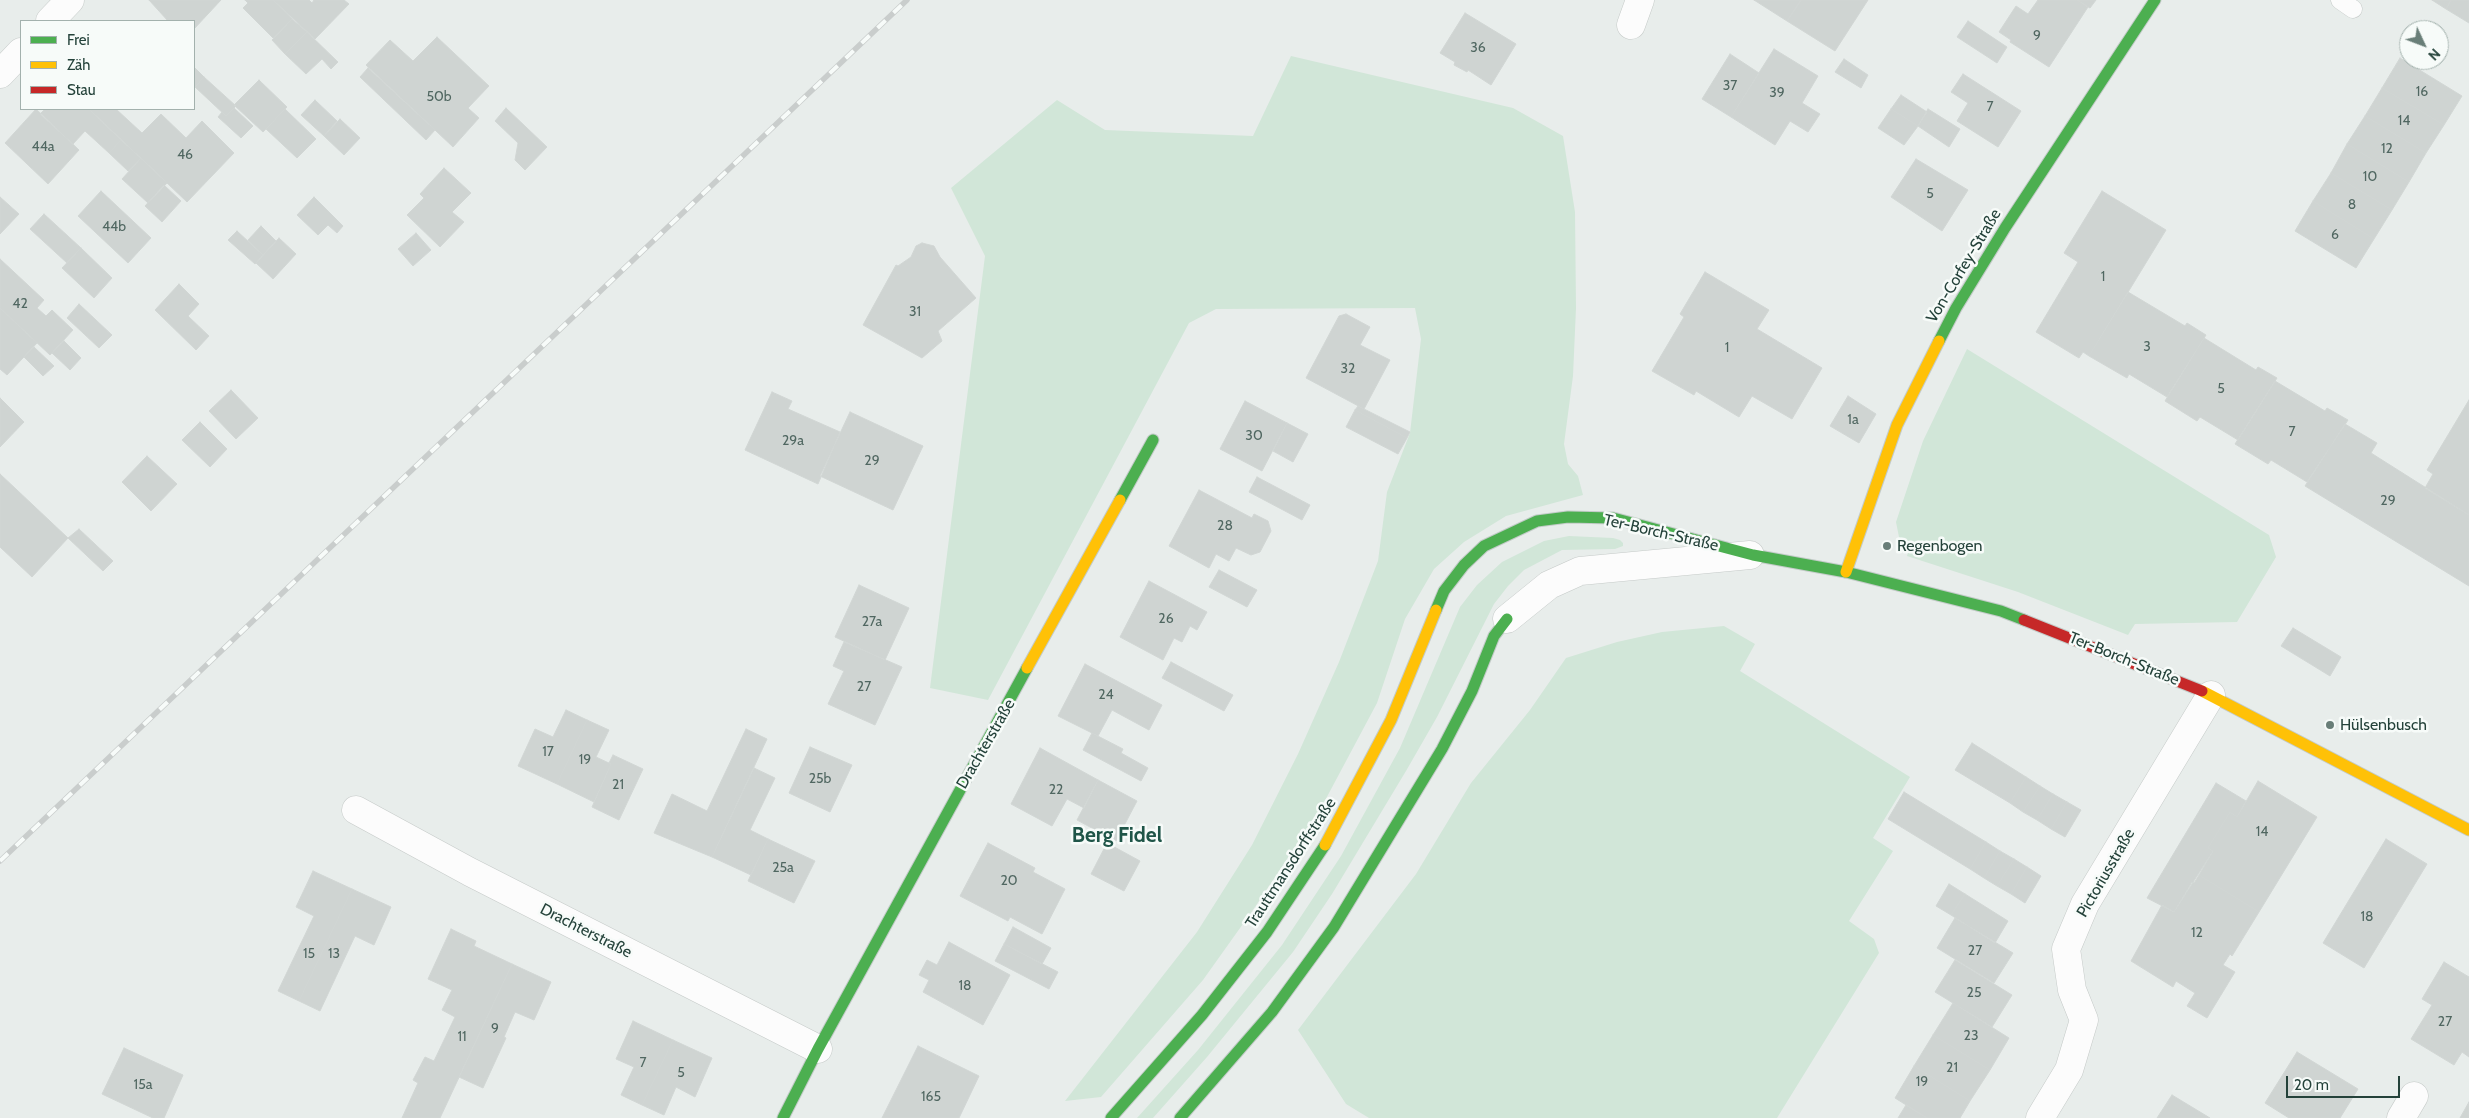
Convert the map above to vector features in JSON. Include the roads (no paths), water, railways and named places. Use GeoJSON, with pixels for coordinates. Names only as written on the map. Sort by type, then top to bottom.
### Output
{"type":"FeatureCollection","features":[{"type":"Feature","properties":{"kind":"street"},"geometry":{"type":"LineString","coordinates":[[51,20],[70,0]]}},
{"type":"Feature","properties":{"kind":"street","name":"Von-Corfey-Straße"},"geometry":{"type":"LineString","coordinates":[[1846,572],[1898,425],[1956,308],[2004,228],[2154,0]]}},
{"type":"Feature","properties":{"kind":"street"},"geometry":{"type":"LineString","coordinates":[[0,74],[20,53]]}},
{"type":"Feature","properties":{"kind":"street","name":"Drachterstraße"},"geometry":{"type":"LineString","coordinates":[[783,1118],[818,1049],[1154,440]]}},
{"type":"Feature","properties":{"kind":"street","name":"Ter-Borch-Straße"},"geometry":{"type":"LineString","coordinates":[[1444,591],[1464,565],[1484,546],[1537,521],[1568,517],[1613,518],[1754,555],[1846,572],[2001,611],[2212,695],[2469,830]]}},
{"type":"Feature","properties":{"kind":"street","name":"Ter-Borch-Straße"},"geometry":{"type":"LineString","coordinates":[[1507,619],[1549,585],[1580,571],[1754,555]]}},
{"type":"Feature","properties":{"kind":"street","name":"Trauttmansdorffstraße"},"geometry":{"type":"LineString","coordinates":[[1111,1118],[1202,1015],[1267,932],[1324,846],[1391,720],[1444,591]]}},
{"type":"Feature","properties":{"kind":"street"},"geometry":{"type":"LineString","coordinates":[[1180,1118],[1272,1012],[1334,927],[1442,749],[1472,691],[1494,636],[1507,619]]}},
{"type":"Feature","properties":{"kind":"street","name":"Pictoriusstraße"},"geometry":{"type":"LineString","coordinates":[[2040,1118],[2070,1070],[2084,1020],[2072,990],[2066,949],[2086,904],[2212,695]]}},
{"type":"Feature","properties":{"kind":"street","name":"Drachterstraße"},"geometry":{"type":"LineString","coordinates":[[356,810],[470,872],[818,1049]]}},
{"type":"Feature","properties":{"kind":"railway"},"geometry":{"type":"LineString","coordinates":[[0,861],[907,0]]}},
{"type":"Feature","properties":{"kind":"place","name":"Regenbogen"},"geometry":{"type":"Point","coordinates":[1887,546]}},
{"type":"Feature","properties":{"kind":"place","name":"Hülsenbusch"},"geometry":{"type":"Point","coordinates":[2330,725]}},
{"type":"Feature","properties":{"kind":"district","name":"Berg Fidel"},"geometry":{"type":"Point","coordinates":[1117,836]}}]}
